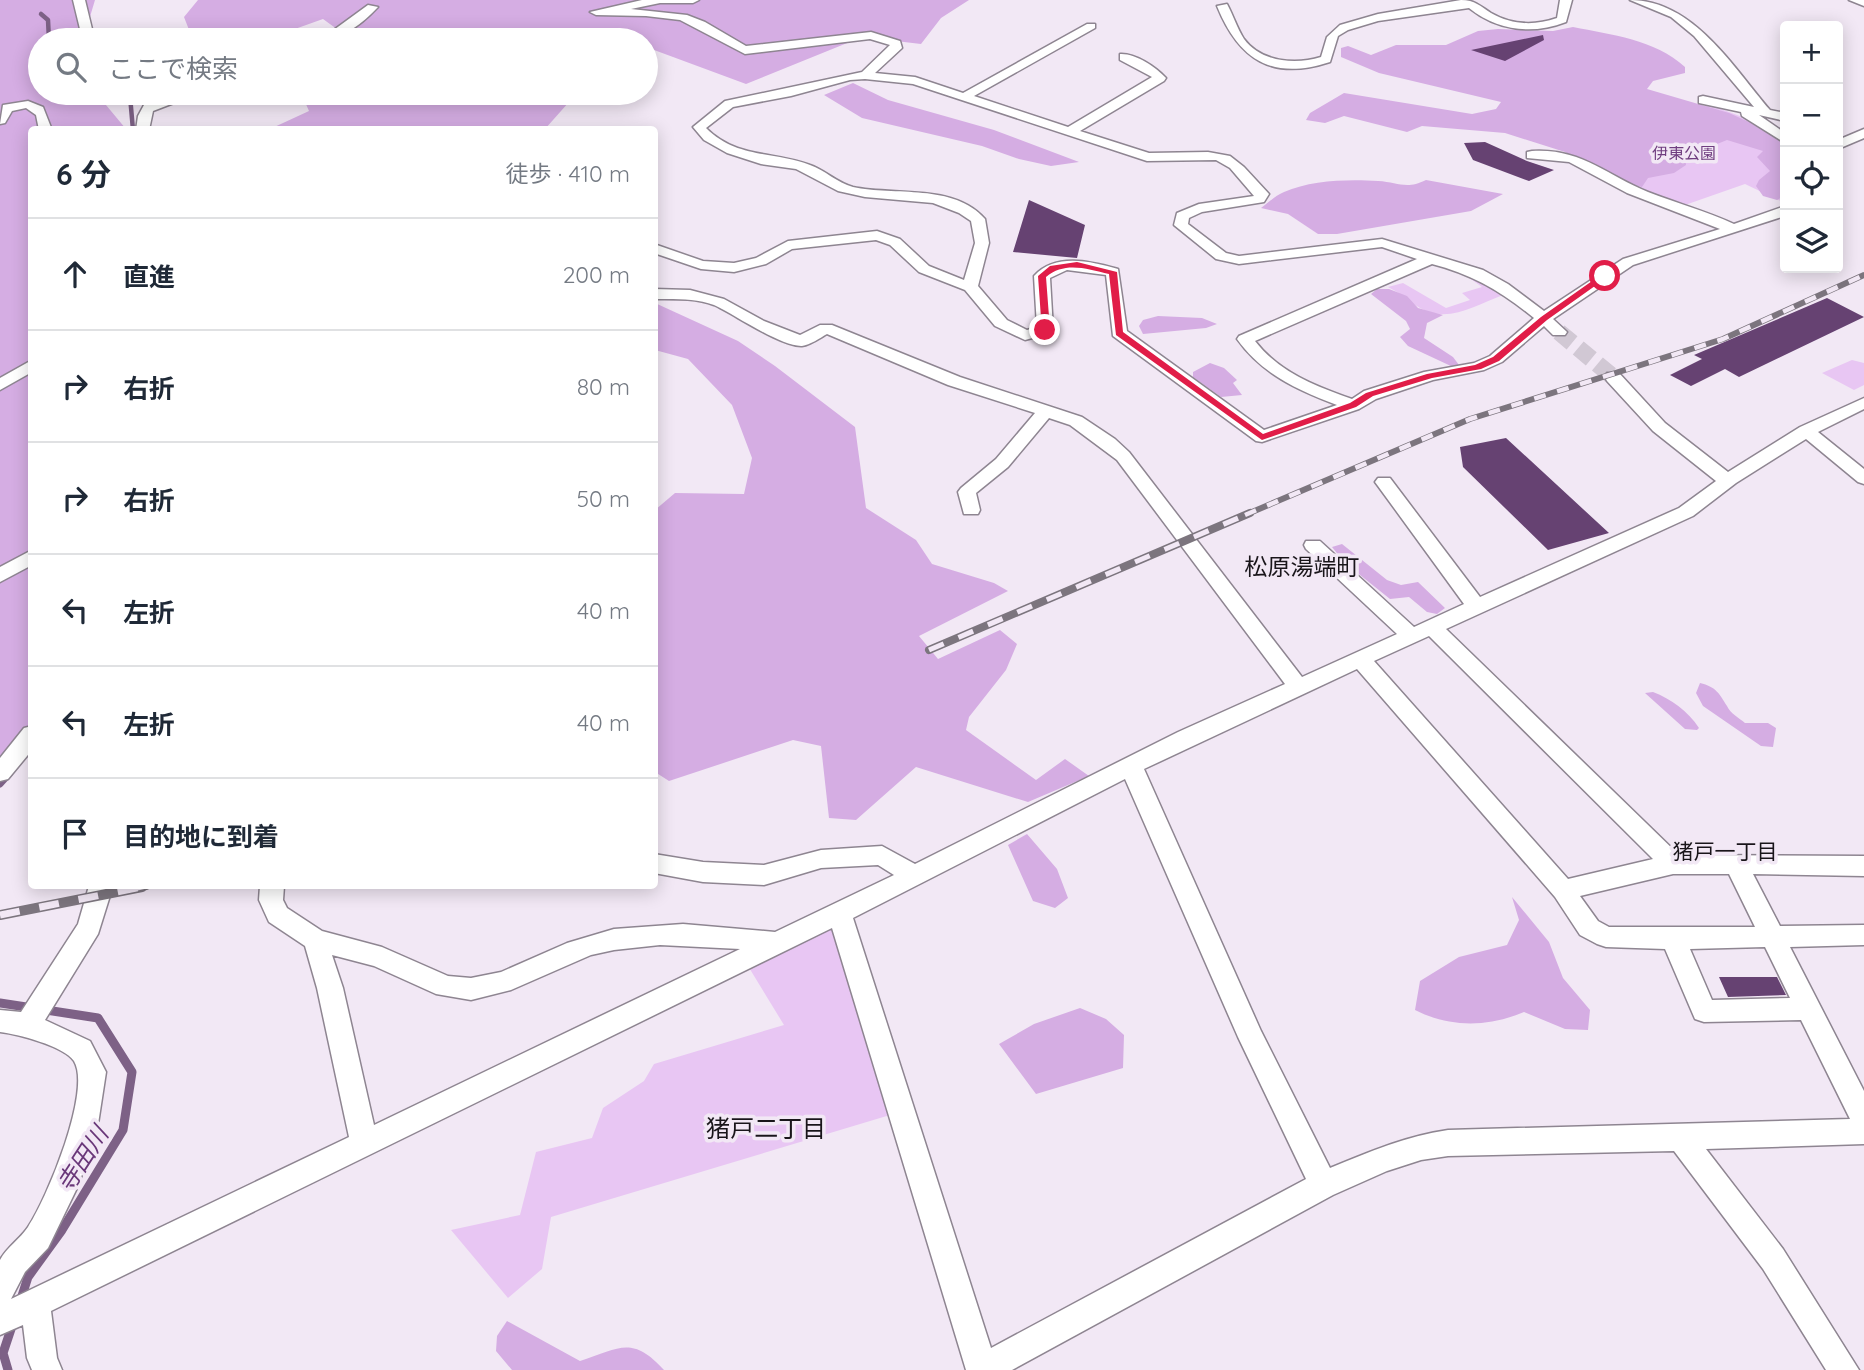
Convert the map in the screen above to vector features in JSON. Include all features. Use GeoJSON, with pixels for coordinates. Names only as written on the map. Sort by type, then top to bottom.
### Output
{"type":"FeatureCollection","features":[{"type":"Feature","properties":{"kind":"street"},"geometry":{"type":"LineString","coordinates":[[79,0],[86,28]]}},
{"type":"Feature","properties":{"kind":"street"},"geometry":{"type":"LineString","coordinates":[[693,0],[660,1],[598,9],[596,12],[644,13],[692,19],[715,30],[734,47],[745,50],[871,35],[896,43],[897,48],[865,75]]}},
{"type":"Feature","properties":{"kind":"street"},"geometry":{"type":"LineString","coordinates":[[1223,6],[1240,43],[1254,56],[1277,63],[1299,64],[1326,59],[1333,34],[1341,29],[1393,14],[1469,2],[1499,22],[1520,27],[1552,25],[1562,20],[1566,0]]}},
{"type":"Feature","properties":{"kind":"street"},"geometry":{"type":"LineString","coordinates":[[1636,0],[1675,15],[1690,28],[1766,113]]}},
{"type":"Feature","properties":{"kind":"street"},"geometry":{"type":"LineString","coordinates":[[1855,0],[1864,4]]}},
{"type":"Feature","properties":{"kind":"street"},"geometry":{"type":"LineString","coordinates":[[346,28],[372,7]]}},
{"type":"Feature","properties":{"kind":"street"},"geometry":{"type":"LineString","coordinates":[[966,96],[1091,26]]}},
{"type":"Feature","properties":{"kind":"street"},"geometry":{"type":"LineString","coordinates":[[1071,131],[1160,78],[1151,70],[1124,57]]}},
{"type":"Feature","properties":{"kind":"street"},"geometry":{"type":"LineString","coordinates":[[970,287],[982,243],[978,219],[969,211],[942,201],[850,191],[838,187],[807,167],[755,158],[728,147],[703,134],[699,127],[729,104],[790,92],[849,76],[865,75],[915,81],[1161,160],[1210,157],[1226,160],[1262,194],[1259,199],[1199,208],[1182,216],[1181,225],[1222,256],[1239,260],[1382,243],[1402,247],[1467,269],[1517,298],[1559,332]]}},
{"type":"Feature","properties":{"kind":"street"},"geometry":{"type":"LineString","coordinates":[[1703,100],[1780,116]]}},
{"type":"Feature","properties":{"kind":"street"},"geometry":{"type":"LineString","coordinates":[[0,120],[7,108],[28,103]]}},
{"type":"Feature","properties":{"kind":"street"},"geometry":{"type":"LineString","coordinates":[[33,105],[45,118],[46,126]]}},
{"type":"Feature","properties":{"kind":"street"},"geometry":{"type":"LineString","coordinates":[[143,126],[144,116],[150,108],[159,105]]}},
{"type":"Feature","properties":{"kind":"street"},"geometry":{"type":"LineString","coordinates":[[1745,110],[1749,117],[1780,136]]}},
{"type":"Feature","properties":{"kind":"street"},"geometry":{"type":"LineString","coordinates":[[1843,126],[1864,131]]}},
{"type":"Feature","properties":{"kind":"street"},"geometry":{"type":"LineString","coordinates":[[1843,142],[1864,131]]}},
{"type":"Feature","properties":{"kind":"street"},"geometry":{"type":"LineString","coordinates":[[1532,155],[1556,153],[1575,158],[1632,190],[1710,217],[1734,230]]}},
{"type":"Feature","properties":{"kind":"street"},"geometry":{"type":"LineString","coordinates":[[658,249],[701,265],[734,268],[761,261],[788,245],[877,235],[895,242],[924,269],[970,287],[1001,323],[1026,335],[1045,330],[1042,276],[1053,268],[1077,264],[1113,272],[1119,333],[1262,438],[1353,405],[1370,394],[1430,376],[1478,367],[1496,359],[1544,318],[1629,262],[1780,213]]}},
{"type":"Feature","properties":{"kind":"street"},"geometry":{"type":"LineString","coordinates":[[1353,405],[1296,384],[1256,355],[1245,339],[1431,259]]}},
{"type":"Feature","properties":{"kind":"street"},"geometry":{"type":"LineString","coordinates":[[658,296],[691,295],[719,302],[758,324],[801,341],[826,328],[882,354],[954,381],[1076,421],[1123,456],[1298,686]]}},
{"type":"Feature","properties":{"kind":"street"},"geometry":{"type":"LineString","coordinates":[[0,385],[28,368]]}},
{"type":"Feature","properties":{"kind":"street"},"geometry":{"type":"LineString","coordinates":[[1613,377],[1659,427],[1727,481]]}},
{"type":"Feature","properties":{"kind":"street"},"geometry":{"type":"LineString","coordinates":[[0,1320],[839,913],[1131,766],[1359,657],[1422,632],[1686,512],[1714,494],[1727,481],[1806,431],[1864,403]]}},
{"type":"Feature","properties":{"kind":"street"},"geometry":{"type":"LineString","coordinates":[[971,510],[967,492],[1002,463],[1046,410]]}},
{"type":"Feature","properties":{"kind":"street"},"geometry":{"type":"LineString","coordinates":[[1806,431],[1864,478]]}},
{"type":"Feature","properties":{"kind":"street"},"geometry":{"type":"LineString","coordinates":[[1384,482],[1475,606]]}},
{"type":"Feature","properties":{"kind":"street"},"geometry":{"type":"LineString","coordinates":[[1313,545],[1422,632],[1673,864]]}},
{"type":"Feature","properties":{"kind":"street"},"geometry":{"type":"LineString","coordinates":[[0,576],[28,558]]}},
{"type":"Feature","properties":{"kind":"street"},"geometry":{"type":"LineString","coordinates":[[1359,657],[1563,890],[1589,928],[1606,937],[1673,939],[1864,935]]}},
{"type":"Feature","properties":{"kind":"street"},"geometry":{"type":"LineString","coordinates":[[0,751],[28,738]]}},
{"type":"Feature","properties":{"kind":"street"},"geometry":{"type":"LineString","coordinates":[[0,773],[28,739]]}},
{"type":"Feature","properties":{"kind":"street"},"geometry":{"type":"LineString","coordinates":[[1131,766],[1251,1037],[1323,1185]]}},
{"type":"Feature","properties":{"kind":"street"},"geometry":{"type":"LineString","coordinates":[[658,864],[702,872],[764,875],[821,859],[882,855],[914,876]]}},
{"type":"Feature","properties":{"kind":"street"},"geometry":{"type":"LineString","coordinates":[[1563,890],[1673,864],[1864,866]]}},
{"type":"Feature","properties":{"kind":"street"},"geometry":{"type":"LineString","coordinates":[[1737,866],[1864,1119]]}},
{"type":"Feature","properties":{"kind":"street"},"geometry":{"type":"LineString","coordinates":[[28,1023],[89,927],[100,889]]}},
{"type":"Feature","properties":{"kind":"street"},"geometry":{"type":"LineString","coordinates":[[272,889],[271,900],[278,915],[315,940],[381,958],[449,988],[472,989],[497,984],[552,959],[618,938],[698,934],[776,943]]}},
{"type":"Feature","properties":{"kind":"street"},"geometry":{"type":"LineString","coordinates":[[839,913],[982,1370],[1323,1185],[1384,1159],[1421,1147],[1448,1143],[1864,1131]]}},
{"type":"Feature","properties":{"kind":"street"},"geometry":{"type":"LineString","coordinates":[[1673,939],[1704,1011],[1810,1009]]}},
{"type":"Feature","properties":{"kind":"street"},"geometry":{"type":"LineString","coordinates":[[315,940],[330,988],[364,1144]]}},
{"type":"Feature","properties":{"kind":"street"},"geometry":{"type":"LineString","coordinates":[[0,1021],[28,1023],[81,1049],[93,1072],[82,1137],[64,1188],[38,1238],[15,1262],[0,1289]]}},
{"type":"Feature","properties":{"kind":"street"},"geometry":{"type":"LineString","coordinates":[[1680,1137],[1773,1259],[1844,1370]]}},
{"type":"Feature","properties":{"kind":"street"},"geometry":{"type":"LineString","coordinates":[[35,1305],[42,1358],[47,1370]]}},
{"type":"Feature","properties":{"kind":"green space"},"geometry":{"type":"Polygon","coordinates":[[[0,0],[95,0],[87,28],[28,28],[28,105],[106,105],[124,126],[28,126],[28,730],[0,762],[0,0]]]}},
{"type":"Feature","properties":{"kind":"green space"},"geometry":{"type":"Polygon","coordinates":[[[198,0],[969,0],[941,18],[921,44],[862,37],[746,84],[658,51],[658,28],[335,28],[323,19],[298,28],[188,28],[184,17],[198,0]]]}},
{"type":"Feature","properties":{"kind":"green space"},"geometry":{"type":"Polygon","coordinates":[[[1573,27],[1617,36],[1646,44],[1673,58],[1685,67],[1685,73],[1653,81],[1647,89],[1729,113],[1780,142],[1780,198],[1777,200],[1763,196],[1756,186],[1770,171],[1757,157],[1763,151],[1727,140],[1685,157],[1686,165],[1674,173],[1648,178],[1642,187],[1625,183],[1565,152],[1505,133],[1422,126],[1407,132],[1344,116],[1325,123],[1306,120],[1310,113],[1344,93],[1472,114],[1496,109],[1501,102],[1379,73],[1341,57],[1341,48],[1348,46],[1371,55],[1396,45],[1446,45],[1478,31],[1553,31],[1573,27]]]}},
{"type":"Feature","properties":{"kind":"green space"},"geometry":{"type":"Polygon","coordinates":[[[853,83],[888,100],[994,130],[1079,162],[1051,166],[1019,159],[982,146],[862,118],[824,95],[853,83]]]}},
{"type":"Feature","properties":{"kind":"green space"},"geometry":{"type":"Polygon","coordinates":[[[306,105],[566,105],[548,126],[276,126],[309,111],[306,105]]]}},
{"type":"Feature","properties":{"kind":"green space","name":"伊東公園"},"geometry":{"type":"Polygon","coordinates":[[[1518,106],[1713,106],[1745,118],[1780,139],[1780,201],[1745,184],[1685,205],[1632,188],[1518,106]]]}},
{"type":"Feature","properties":{"kind":"green space"},"geometry":{"type":"Polygon","coordinates":[[[1367,180],[1407,185],[1426,180],[1503,194],[1471,211],[1337,234],[1318,234],[1288,214],[1261,208],[1284,192],[1318,183],[1367,180]]]}},
{"type":"Feature","properties":{"kind":"green space"},"geometry":{"type":"Polygon","coordinates":[[[1457,269],[1471,274],[1503,295],[1472,308],[1441,314],[1420,308],[1388,287],[1403,283],[1446,308],[1470,300],[1462,293],[1482,287],[1457,269]]]}},
{"type":"Feature","properties":{"kind":"green space"},"geometry":{"type":"Polygon","coordinates":[[[1377,289],[1389,289],[1407,296],[1418,308],[1443,315],[1427,323],[1424,338],[1453,357],[1459,365],[1453,367],[1408,346],[1400,337],[1410,329],[1406,321],[1371,294],[1377,289]]]}},
{"type":"Feature","properties":{"kind":"green space"},"geometry":{"type":"Polygon","coordinates":[[[658,304],[738,341],[855,427],[866,508],[916,540],[932,564],[994,583],[1008,591],[919,636],[938,659],[1000,630],[1017,644],[1006,670],[969,717],[966,730],[1036,780],[1065,759],[1089,776],[1028,802],[916,767],[856,820],[829,818],[821,746],[793,740],[669,781],[658,774],[658,507],[675,493],[744,494],[752,458],[732,405],[688,359],[658,351],[658,304]]]}},
{"type":"Feature","properties":{"kind":"green space"},"geometry":{"type":"Polygon","coordinates":[[[1158,316],[1202,318],[1217,324],[1206,328],[1143,334],[1139,326],[1143,320],[1158,316]]]}},
{"type":"Feature","properties":{"kind":"green space"},"geometry":{"type":"Polygon","coordinates":[[[1852,360],[1864,363],[1864,385],[1854,390],[1822,373],[1852,360]]]}},
{"type":"Feature","properties":{"kind":"green space"},"geometry":{"type":"Polygon","coordinates":[[[1210,363],[1224,368],[1237,380],[1233,383],[1242,395],[1221,397],[1193,377],[1193,372],[1210,363]]]}},
{"type":"Feature","properties":{"kind":"green space"},"geometry":{"type":"Polygon","coordinates":[[[1342,544],[1387,580],[1401,585],[1418,582],[1445,608],[1437,614],[1427,612],[1409,597],[1390,599],[1345,563],[1332,547],[1342,544]]]}},
{"type":"Feature","properties":{"kind":"green space"},"geometry":{"type":"Polygon","coordinates":[[[1700,683],[1716,691],[1730,711],[1745,723],[1768,723],[1776,728],[1773,747],[1761,746],[1703,706],[1696,693],[1700,683]]]}},
{"type":"Feature","properties":{"kind":"green space"},"geometry":{"type":"Polygon","coordinates":[[[1653,692],[1679,706],[1699,728],[1685,729],[1645,693],[1653,692]]]}},
{"type":"Feature","properties":{"kind":"green space"},"geometry":{"type":"Polygon","coordinates":[[[1027,834],[1057,869],[1068,898],[1055,908],[1033,901],[1008,845],[1027,834]]]}},
{"type":"Feature","properties":{"kind":"green space"},"geometry":{"type":"Polygon","coordinates":[[[1512,897],[1549,942],[1563,978],[1590,1010],[1588,1030],[1565,1029],[1524,1012],[1497,1021],[1470,1023],[1442,1020],[1415,1010],[1420,981],[1459,957],[1507,945],[1519,920],[1512,897]]]}},
{"type":"Feature","properties":{"kind":"green space"},"geometry":{"type":"Polygon","coordinates":[[[834,927],[890,1115],[551,1217],[542,1269],[508,1298],[451,1230],[520,1215],[536,1152],[592,1138],[603,1108],[644,1081],[654,1064],[784,1025],[748,966],[834,927]]]}},
{"type":"Feature","properties":{"kind":"green space"},"geometry":{"type":"Polygon","coordinates":[[[1080,1008],[1106,1019],[1124,1035],[1123,1068],[1036,1094],[999,1044],[1034,1024],[1080,1008]]]}},
{"type":"Feature","properties":{"kind":"green space"},"geometry":{"type":"Polygon","coordinates":[[[507,1321],[580,1361],[616,1349],[634,1348],[653,1359],[664,1370],[512,1370],[496,1351],[497,1336],[507,1321]]]}},
{"type":"Feature","properties":{"kind":"building"},"geometry":{"type":"Polygon","coordinates":[[[1543,35],[1544,40],[1505,61],[1471,50],[1543,35]]]}},
{"type":"Feature","properties":{"kind":"building"},"geometry":{"type":"Polygon","coordinates":[[[1485,142],[1554,170],[1529,181],[1473,160],[1464,143],[1485,142]]]}},
{"type":"Feature","properties":{"kind":"building"},"geometry":{"type":"Polygon","coordinates":[[[1029,200],[1085,225],[1077,258],[1013,252],[1029,200]]]}},
{"type":"Feature","properties":{"kind":"building"},"geometry":{"type":"Polygon","coordinates":[[[1827,298],[1864,317],[1739,377],[1725,369],[1691,386],[1670,375],[1702,359],[1694,355],[1827,298]]]}},
{"type":"Feature","properties":{"kind":"building"},"geometry":{"type":"Polygon","coordinates":[[[1506,438],[1609,533],[1548,550],[1463,467],[1460,447],[1506,438]]]}},
{"type":"Feature","properties":{"kind":"building"},"geometry":{"type":"Polygon","coordinates":[[[1719,977],[1777,977],[1786,995],[1728,997],[1719,977]]]}},
{"type":"Feature","properties":{"kind":"waterway"},"geometry":{"type":"LineString","coordinates":[[41,14],[48,20],[48,28]]}},
{"type":"Feature","properties":{"kind":"waterway"},"geometry":{"type":"LineString","coordinates":[[131,105],[133,126]]}},
{"type":"Feature","properties":{"kind":"waterway"},"geometry":{"type":"LineString","coordinates":[[0,784],[9,774]]}},
{"type":"Feature","properties":{"kind":"waterway","name":"寺田川"},"geometry":{"type":"LineString","coordinates":[[0,1003],[98,1018],[132,1072],[123,1130],[62,1230],[28,1277],[20,1302]]}},
{"type":"Feature","properties":{"kind":"waterway","name":"寺田川"},"geometry":{"type":"LineString","coordinates":[[8,1370],[3,1353],[13,1323]]}},
{"type":"Feature","properties":{"kind":"tunnel"},"geometry":{"type":"LineString","coordinates":[[1559,332],[1613,377]]}},
{"type":"Feature","properties":{"kind":"railway"},"geometry":{"type":"LineString","coordinates":[[1245,515],[1470,419],[1723,339],[1864,275]]}},
{"type":"Feature","properties":{"kind":"railway"},"geometry":{"type":"LineString","coordinates":[[929,650],[1250,513]]}},
{"type":"Feature","properties":{"kind":"railway"},"geometry":{"type":"LineString","coordinates":[[0,915],[132,889]]}},
{"type":"Feature","properties":{"kind":"district","name":"松原湯端町"},"geometry":{"type":"Point","coordinates":[1302,566]}},
{"type":"Feature","properties":{"kind":"district","name":"猪戸一丁目"},"geometry":{"type":"Point","coordinates":[1725,851]}},
{"type":"Feature","properties":{"kind":"district","name":"猪戸二丁目"},"geometry":{"type":"Point","coordinates":[766,1128]}},
{"type":"Feature","properties":{"kind":"route"},"geometry":{"type":"LineString","coordinates":[[1045,330],[1042,276],[1053,268],[1077,264],[1113,272],[1119,333],[1262,438],[1353,405],[1370,394],[1430,376],[1478,367],[1496,359],[1544,318],[1605,276]]}}]}
